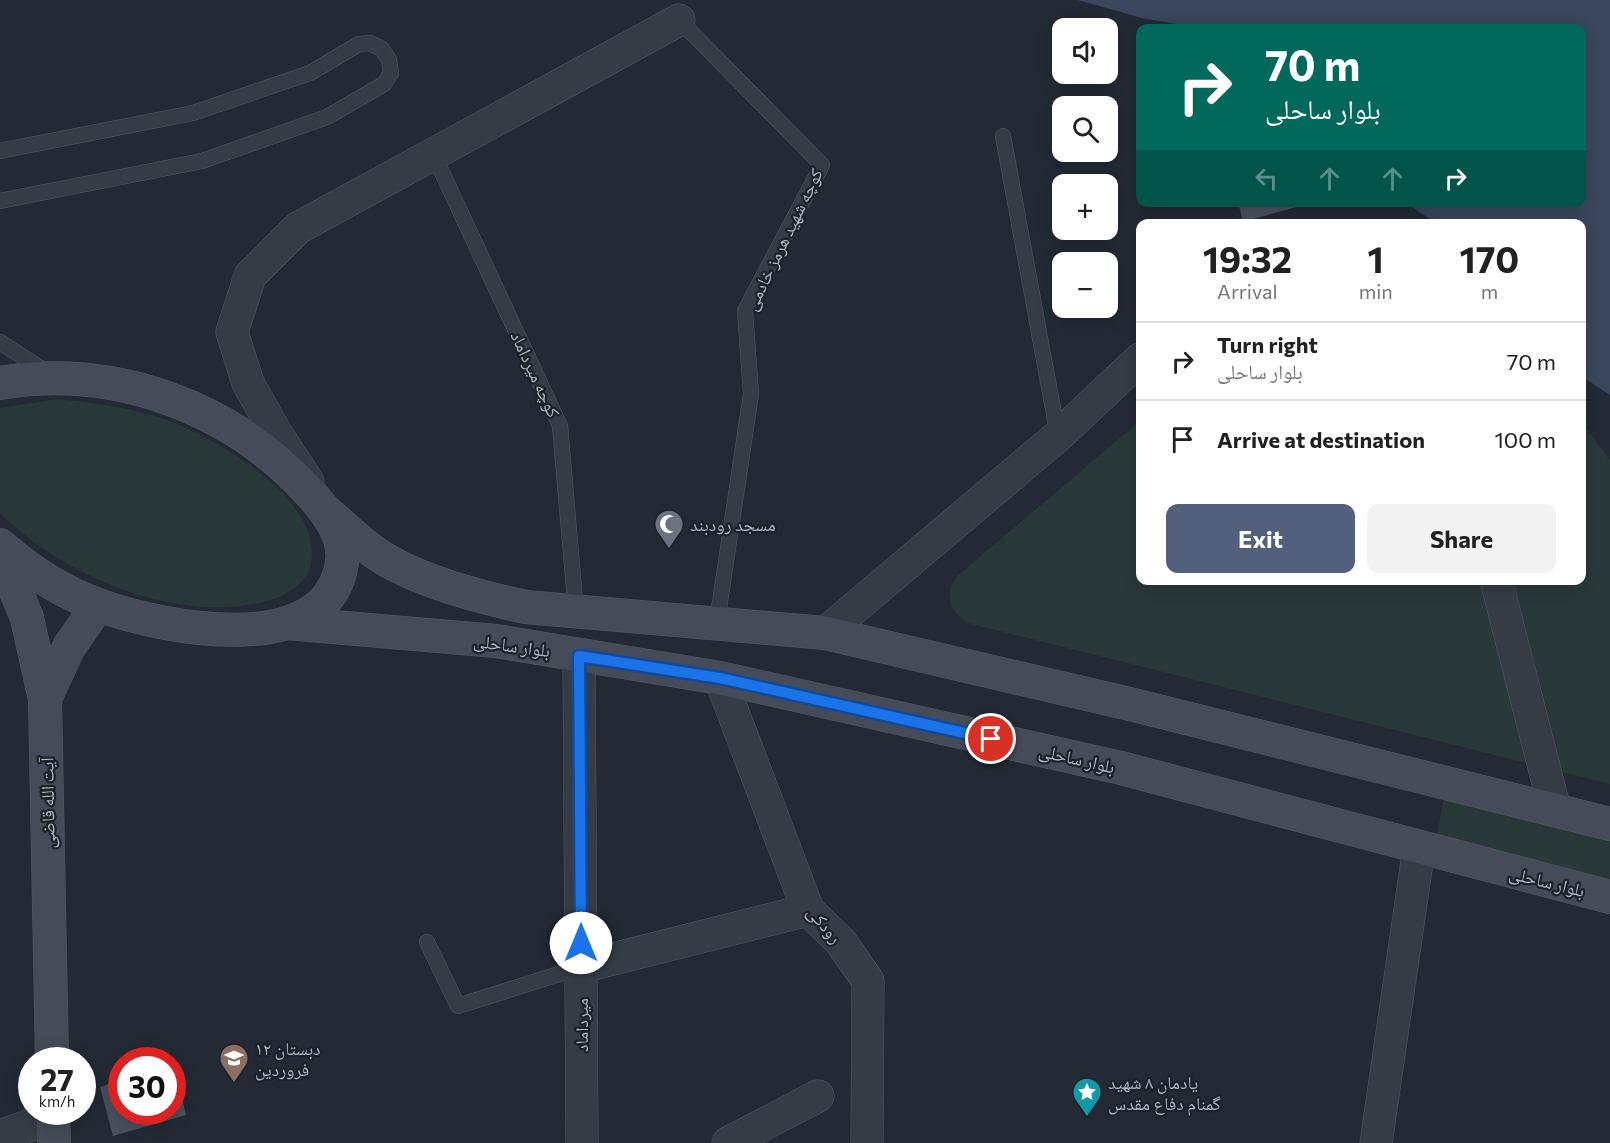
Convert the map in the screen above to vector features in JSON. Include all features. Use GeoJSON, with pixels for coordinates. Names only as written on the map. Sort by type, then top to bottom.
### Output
{"type":"FeatureCollection","features":[{"type":"Feature","properties":{"kind":"main road"},"geometry":{"type":"LineString","coordinates":[[0,383],[56,378],[125,385],[177,400],[225,423],[280,465],[328,513],[375,553],[433,581],[482,598],[526,607],[825,633],[1134,705],[1610,824]]}},
{"type":"Feature","properties":{"kind":"main road"},"geometry":{"type":"LineString","coordinates":[[0,546],[20,564],[50,582],[99,605],[150,621],[208,630],[250,630],[286,623],[318,607],[330,595],[338,580],[343,561],[341,546],[328,513]]}},
{"type":"Feature","properties":{"kind":"main road","name":"آیت الله قاضی"},"geometry":{"type":"LineString","coordinates":[[0,553],[27,618],[45,699],[52,1047]]}},
{"type":"Feature","properties":{"kind":"main road"},"geometry":{"type":"LineString","coordinates":[[45,699],[69,647],[99,605]]}},
{"type":"Feature","properties":{"kind":"main road","name":"بلوار ساحلی"},"geometry":{"type":"LineString","coordinates":[[286,623],[496,641],[720,678],[1121,768],[1610,897]]}},
{"type":"Feature","properties":{"kind":"street"},"geometry":{"type":"LineString","coordinates":[[328,513],[276,433],[248,382],[232,332],[250,276],[298,228],[679,20]]}},
{"type":"Feature","properties":{"kind":"street"},"geometry":{"type":"LineString","coordinates":[[825,633],[1058,436],[1136,363]]}},
{"type":"Feature","properties":{"kind":"street"},"geometry":{"type":"LineString","coordinates":[[1497,585],[1555,810]]}},
{"type":"Feature","properties":{"kind":"street","name":"میرداماد"},"geometry":{"type":"LineString","coordinates":[[579,656],[582,1143]]}},
{"type":"Feature","properties":{"kind":"street","name":"رودکی"},"geometry":{"type":"LineString","coordinates":[[720,678],[808,910],[841,942],[868,981],[867,1143]]}},
{"type":"Feature","properties":{"kind":"street"},"geometry":{"type":"LineString","coordinates":[[1376,1143],[1419,848]]}},
{"type":"Feature","properties":{"kind":"street"},"geometry":{"type":"LineString","coordinates":[[581,967],[808,910]]}},
{"type":"Feature","properties":{"kind":"street"},"geometry":{"type":"LineString","coordinates":[[728,1143],[818,1096]]}},
{"type":"Feature","properties":{"kind":"street"},"geometry":{"type":"LineString","coordinates":[[0,1136],[49,1125]]}},
{"type":"Feature","properties":{"kind":"lane","name":"کوچه شهید هرمز خادمی"},"geometry":{"type":"LineString","coordinates":[[679,20],[822,165],[745,311],[751,394],[717,622]]}},
{"type":"Feature","properties":{"kind":"lane"},"geometry":{"type":"LineString","coordinates":[[0,151],[193,113],[310,73],[359,44],[370,43],[382,49],[389,60],[391,73],[384,84],[327,117],[202,161],[0,201]]}},
{"type":"Feature","properties":{"kind":"lane"},"geometry":{"type":"LineString","coordinates":[[1003,136],[1058,436]]}},
{"type":"Feature","properties":{"kind":"lane","name":"کوچه میرداماد"},"geometry":{"type":"LineString","coordinates":[[433,153],[560,426],[576,612]]}},
{"type":"Feature","properties":{"kind":"lane"},"geometry":{"type":"LineString","coordinates":[[0,342],[56,378]]}},
{"type":"Feature","properties":{"kind":"lane"},"geometry":{"type":"LineString","coordinates":[[427,942],[458,1006],[581,967]]}},
{"type":"Feature","properties":{"kind":"shaded area"},"geometry":{"type":"Polygon","coordinates":[[[58,399],[123,408],[183,426],[235,455],[261,474],[284,496],[302,519],[311,543],[310,567],[304,579],[288,592],[270,600],[235,607],[199,607],[162,601],[125,590],[56,557],[26,536],[0,513],[0,408],[58,399]]]}},
{"type":"Feature","properties":{"kind":"shaded area"},"geometry":{"type":"Polygon","coordinates":[[[1136,424],[1136,585],[1586,585],[1586,428],[1610,460],[1610,784],[968,623],[956,614],[950,603],[950,591],[956,577],[1136,424]]]}},
{"type":"Feature","properties":{"kind":"shaded area"},"geometry":{"type":"Polygon","coordinates":[[[1445,792],[1610,834],[1610,887],[1436,841],[1445,792]]]}},
{"type":"Feature","properties":{"kind":"water"},"geometry":{"type":"Polygon","coordinates":[[[1078,0],[1610,0],[1610,395],[1586,379],[1586,219],[1430,219],[1412,207],[1586,207],[1586,24],[1177,24],[1142,18],[1078,0]]]}},
{"type":"Feature","properties":{"kind":"building"},"geometry":{"type":"Polygon","coordinates":[[[1239,207],[1296,207],[1254,219],[1242,219],[1239,207]]]}},
{"type":"Feature","properties":{"kind":"building"},"geometry":{"type":"Polygon","coordinates":[[[108,1084],[108,1117],[100,1087],[108,1084]]]}},
{"type":"Feature","properties":{"kind":"building"},"geometry":{"type":"Polygon","coordinates":[[[110,1125],[151,1125],[113,1136],[110,1125]]]}},
{"type":"Feature","properties":{"kind":"place","name":"مسجد رودبند"},"geometry":{"type":"Point","coordinates":[669,550]}},
{"type":"Feature","properties":{"kind":"place","name":"دبستان ۱۲ فروردین"},"geometry":{"type":"Point","coordinates":[234,1084]}},
{"type":"Feature","properties":{"kind":"place","name":"یادمان ۸ شهید گمنام دفاع مقدس"},"geometry":{"type":"Point","coordinates":[1087,1118]}},
{"type":"Feature","properties":{"kind":"route"},"geometry":{"type":"LineString","coordinates":[[581,943],[579,656],[720,678],[991,739]]}}]}
